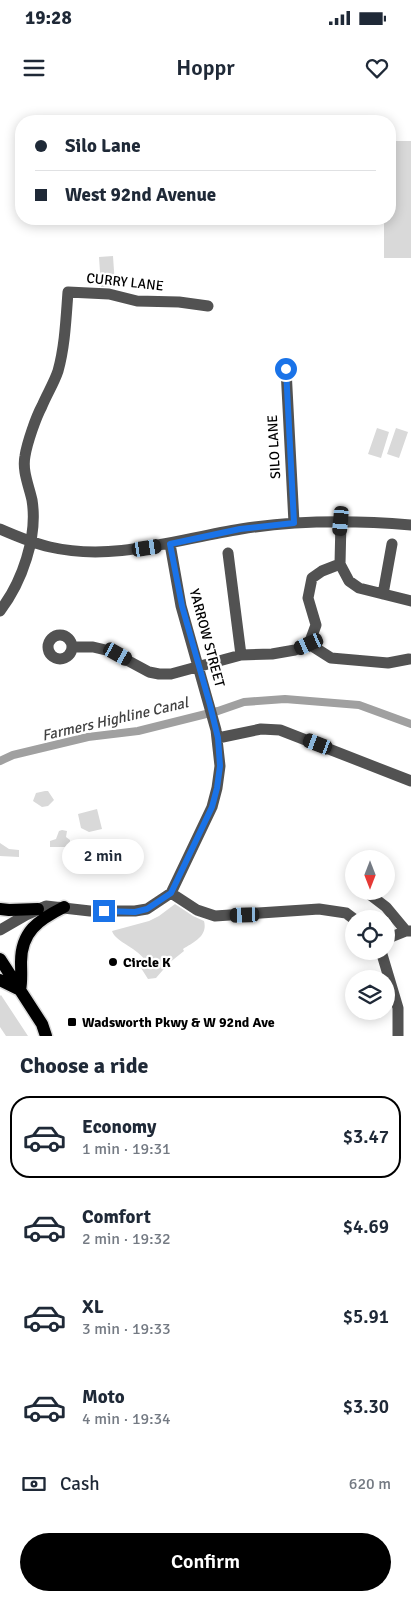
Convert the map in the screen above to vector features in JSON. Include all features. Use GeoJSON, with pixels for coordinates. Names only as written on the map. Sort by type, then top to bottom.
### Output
{"type":"FeatureCollection","features":[{"type":"Feature","properties":{"kind":"main road"},"geometry":{"type":"LineString","coordinates":[[20,990],[22,981],[22,947],[26,936],[49,914],[64,907]]}},
{"type":"Feature","properties":{"kind":"main road"},"geometry":{"type":"LineString","coordinates":[[0,909],[38,909]]}},
{"type":"Feature","properties":{"kind":"main road"},"geometry":{"type":"LineString","coordinates":[[0,959],[44,1030],[54,1036]]}},
{"type":"Feature","properties":{"kind":"main road"},"geometry":{"type":"LineString","coordinates":[[0,980],[20,990]]}},
{"type":"Feature","properties":{"kind":"street","name":"CURRY LANE"},"geometry":{"type":"LineString","coordinates":[[31,542],[33,524],[32,501],[25,476],[24,456],[40,408],[58,373],[62,354],[68,292],[109,294],[136,301],[179,302],[208,306]]}},
{"type":"Feature","properties":{"kind":"street","name":"SILO LANE"},"geometry":{"type":"LineString","coordinates":[[286,369],[294,523]]}},
{"type":"Feature","properties":{"kind":"street"},"geometry":{"type":"LineString","coordinates":[[0,529],[31,542],[52,548],[86,551],[128,550],[170,544],[240,529],[294,523],[341,521],[411,525]]}},
{"type":"Feature","properties":{"kind":"street"},"geometry":{"type":"LineString","coordinates":[[341,521],[340,564],[349,581],[359,588],[411,601]]}},
{"type":"Feature","properties":{"kind":"street"},"geometry":{"type":"LineString","coordinates":[[0,610],[14,591],[31,542]]}},
{"type":"Feature","properties":{"kind":"street","name":"YARROW STREET"},"geometry":{"type":"LineString","coordinates":[[170,544],[182,606],[218,738],[220,766],[215,799],[171,893]]}},
{"type":"Feature","properties":{"kind":"street"},"geometry":{"type":"LineString","coordinates":[[383,594],[392,544]]}},
{"type":"Feature","properties":{"kind":"street"},"geometry":{"type":"LineString","coordinates":[[228,553],[241,655]]}},
{"type":"Feature","properties":{"kind":"street"},"geometry":{"type":"LineString","coordinates":[[72,647],[93,647],[110,650],[149,672],[159,674],[171,674],[241,655],[272,654],[295,650],[309,644],[316,625],[308,598],[312,578],[322,571],[340,564]]}},
{"type":"Feature","properties":{"kind":"street"},"geometry":{"type":"LineString","coordinates":[[309,644],[332,658],[388,663],[409,659]]}},
{"type":"Feature","properties":{"kind":"street"},"geometry":{"type":"LineString","coordinates":[[218,738],[260,729],[280,730],[411,780]]}},
{"type":"Feature","properties":{"kind":"street"},"geometry":{"type":"LineString","coordinates":[[0,930],[46,906],[90,911],[135,912],[147,909],[171,893],[197,910],[215,916],[320,909],[345,913]]}},
{"type":"Feature","properties":{"kind":"street"},"geometry":{"type":"LineString","coordinates":[[377,900],[409,931],[395,936]]}},
{"type":"Feature","properties":{"kind":"street"},"geometry":{"type":"LineString","coordinates":[[384,960],[398,1008],[398,1036]]}},
{"type":"Feature","properties":{"kind":"shaded area"},"geometry":{"type":"Polygon","coordinates":[[[396,141],[411,141],[411,258],[384,258],[384,225],[396,225],[396,141]]]}},
{"type":"Feature","properties":{"kind":"shaded area"},"geometry":{"type":"Polygon","coordinates":[[[113,256],[115,286],[101,287],[99,257],[113,256]]]}},
{"type":"Feature","properties":{"kind":"shaded area"},"geometry":{"type":"Polygon","coordinates":[[[377,428],[389,432],[381,458],[368,454],[377,428]]]}},
{"type":"Feature","properties":{"kind":"shaded area"},"geometry":{"type":"Polygon","coordinates":[[[396,428],[408,432],[399,458],[387,454],[396,428]]]}},
{"type":"Feature","properties":{"kind":"shaded area"},"geometry":{"type":"Polygon","coordinates":[[[48,791],[54,800],[48,806],[42,807],[33,801],[36,793],[48,791]]]}},
{"type":"Feature","properties":{"kind":"shaded area"},"geometry":{"type":"Polygon","coordinates":[[[97,809],[102,829],[89,832],[81,828],[78,814],[97,809]]]}},
{"type":"Feature","properties":{"kind":"shaded area"},"geometry":{"type":"Polygon","coordinates":[[[59,831],[67,831],[66,837],[70,840],[70,845],[67,847],[50,847],[50,841],[56,839],[59,831]]]}},
{"type":"Feature","properties":{"kind":"shaded area"},"geometry":{"type":"Polygon","coordinates":[[[98,842],[99,855],[75,855],[75,847],[98,842]]]}},
{"type":"Feature","properties":{"kind":"shaded area"},"geometry":{"type":"Polygon","coordinates":[[[0,843],[9,849],[19,850],[19,857],[0,856],[0,843]]]}},
{"type":"Feature","properties":{"kind":"shaded area"},"geometry":{"type":"Polygon","coordinates":[[[175,904],[204,921],[204,931],[196,941],[183,949],[184,951],[169,963],[156,978],[148,979],[141,968],[147,963],[138,953],[118,939],[112,931],[149,921],[175,904]]]}},
{"type":"Feature","properties":{"kind":"shaded area"},"geometry":{"type":"Polygon","coordinates":[[[1,995],[28,1036],[6,1036],[0,1027],[1,995]]]}},
{"type":"Feature","properties":{"kind":"waterway","name":"Farmers Highline Canal"},"geometry":{"type":"LineString","coordinates":[[0,761],[13,755],[88,737],[138,731],[218,711],[244,702],[285,699],[359,705],[411,724]]}},
{"type":"Feature","properties":{"kind":"place","name":"Circle K"},"geometry":{"type":"Point","coordinates":[113,962]}},
{"type":"Feature","properties":{"kind":"place","name":"Wadsworth Pkwy & W 92nd Ave"},"geometry":{"type":"Point","coordinates":[72,1022]}},
{"type":"Feature","properties":{"kind":"route"},"geometry":{"type":"LineString","coordinates":[[104,911],[135,912],[147,909],[171,893],[215,799],[220,766],[218,738],[182,606],[170,544],[240,529],[294,523],[286,369]]}}]}
